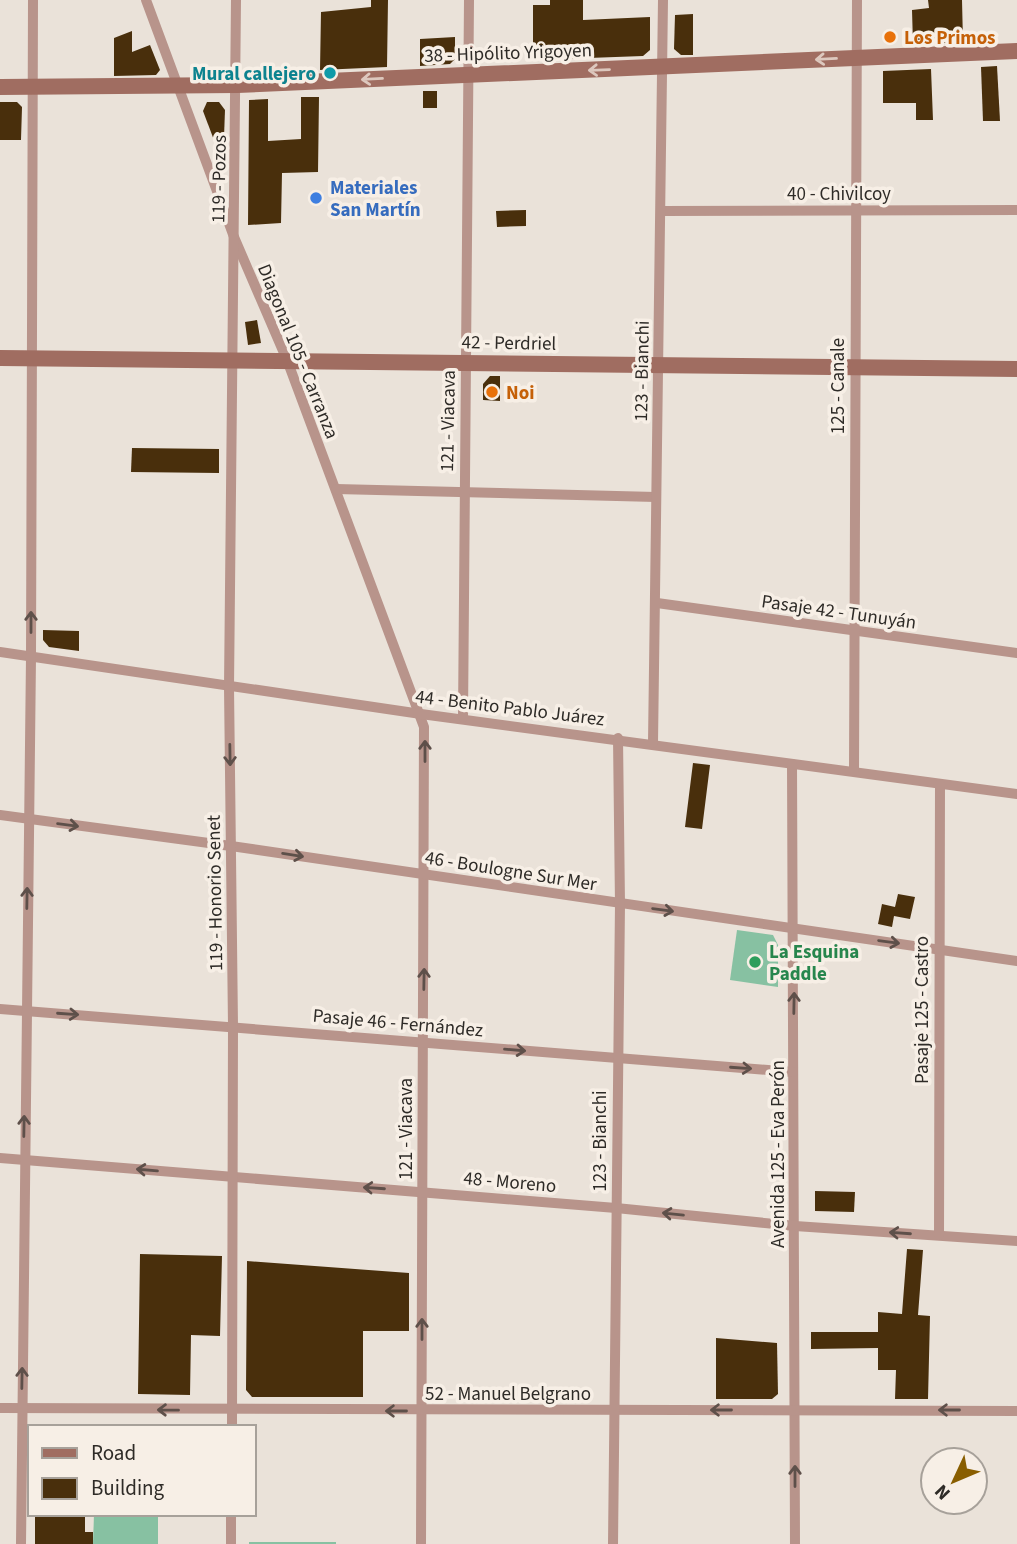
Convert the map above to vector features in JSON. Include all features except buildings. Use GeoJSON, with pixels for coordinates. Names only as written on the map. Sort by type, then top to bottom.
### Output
{"type":"FeatureCollection","features":[{"type":"Feature","properties":{"kind":"street"},"geometry":{"type":"LineString","coordinates":[[21,1544],[31,657],[33,0]]}},
{"type":"Feature","properties":{"kind":"street","name":"Diagonal 105 - Carranza"},"geometry":{"type":"LineString","coordinates":[[146,0],[234,237],[287,360],[421,714]]}},
{"type":"Feature","properties":{"kind":"street","name":"119 - Pozos"},"geometry":{"type":"LineString","coordinates":[[232,359],[236,0]]}},
{"type":"Feature","properties":{"kind":"street","name":"121 - Viacava"},"geometry":{"type":"LineString","coordinates":[[463,717],[469,0]]}},
{"type":"Feature","properties":{"kind":"street","name":"123 - Bianchi"},"geometry":{"type":"LineString","coordinates":[[653,743],[657,603],[663,0]]}},
{"type":"Feature","properties":{"kind":"street","name":"125 - Canale"},"geometry":{"type":"LineString","coordinates":[[854,771],[857,0]]}},
{"type":"Feature","properties":{"kind":"street","name":"38 - Hipólito Yrigoyen"},"geometry":{"type":"LineString","coordinates":[[0,88],[237,85],[1017,51]]}},
{"type":"Feature","properties":{"kind":"street","name":"40 - Chivilcoy"},"geometry":{"type":"LineString","coordinates":[[661,211],[1017,210]]}},
{"type":"Feature","properties":{"kind":"street","name":"42 - Perdriel"},"geometry":{"type":"LineString","coordinates":[[0,358],[1017,369]]}},
{"type":"Feature","properties":{"kind":"street","name":"119 - Honorio Senet"},"geometry":{"type":"LineString","coordinates":[[232,359],[229,687],[233,1026],[232,1425]]}},
{"type":"Feature","properties":{"kind":"street"},"geometry":{"type":"LineString","coordinates":[[336,489],[656,497]]}},
{"type":"Feature","properties":{"kind":"street","name":"Pasaje 42 - Tunuyán"},"geometry":{"type":"LineString","coordinates":[[657,603],[1017,653]]}},
{"type":"Feature","properties":{"kind":"street","name":"44 - Benito Pablo Juárez"},"geometry":{"type":"LineString","coordinates":[[0,652],[421,714],[463,717],[1017,794]]}},
{"type":"Feature","properties":{"kind":"street","name":"121 - Viacava"},"geometry":{"type":"LineString","coordinates":[[421,714],[425,727],[421,1544]]}},
{"type":"Feature","properties":{"kind":"street","name":"123 - Bianchi"},"geometry":{"type":"LineString","coordinates":[[613,1544],[620,904],[618,738]]}},
{"type":"Feature","properties":{"kind":"street","name":"Avenida 125 - Eva Perón"},"geometry":{"type":"LineString","coordinates":[[792,764],[795,929],[795,1544]]}},
{"type":"Feature","properties":{"kind":"street","name":"Pasaje 125 - Castro"},"geometry":{"type":"LineString","coordinates":[[939,1235],[940,784]]}},
{"type":"Feature","properties":{"kind":"street","name":"46 - Boulogne Sur Mer"},"geometry":{"type":"LineString","coordinates":[[0,815],[231,846],[1017,961]]}},
{"type":"Feature","properties":{"kind":"street","name":"Pasaje 46 - Fernández"},"geometry":{"type":"LineString","coordinates":[[0,1009],[793,1072]]}},
{"type":"Feature","properties":{"kind":"street","name":"48 - Moreno"},"geometry":{"type":"LineString","coordinates":[[0,1158],[422,1191],[795,1226],[1017,1241]]}},
{"type":"Feature","properties":{"kind":"street","name":"52 - Manuel Belgrano"},"geometry":{"type":"LineString","coordinates":[[0,1408],[232,1411],[1017,1411]]}},
{"type":"Feature","properties":{"kind":"street"},"geometry":{"type":"LineString","coordinates":[[231,1516],[231,1544]]}},
{"type":"Feature","properties":{"kind":"green space","name":"La Esquina Paddle"},"geometry":{"type":"Polygon","coordinates":[[[737,930],[773,935],[778,945],[778,987],[730,980],[737,930]]]}},
{"type":"Feature","properties":{"kind":"green space"},"geometry":{"type":"Polygon","coordinates":[[[94,1516],[158,1516],[158,1544],[93,1544],[94,1516]]]}},
{"type":"Feature","properties":{"kind":"green space"},"geometry":{"type":"Polygon","coordinates":[[[336,1542],[336,1544],[249,1544],[336,1542]]]}},
{"type":"Feature","properties":{"kind":"place","name":"Los Primos"},"geometry":{"type":"Point","coordinates":[890,37]}},
{"type":"Feature","properties":{"kind":"place","name":"Mural callejero"},"geometry":{"type":"Point","coordinates":[330,73]}},
{"type":"Feature","properties":{"kind":"place","name":"Materiales San Martín"},"geometry":{"type":"Point","coordinates":[316,198]}},
{"type":"Feature","properties":{"kind":"place","name":"Noi"},"geometry":{"type":"Point","coordinates":[492,392]}},
{"type":"Feature","properties":{"kind":"place","name":"La Esquina Paddle"},"geometry":{"type":"Point","coordinates":[755,962]}}]}
